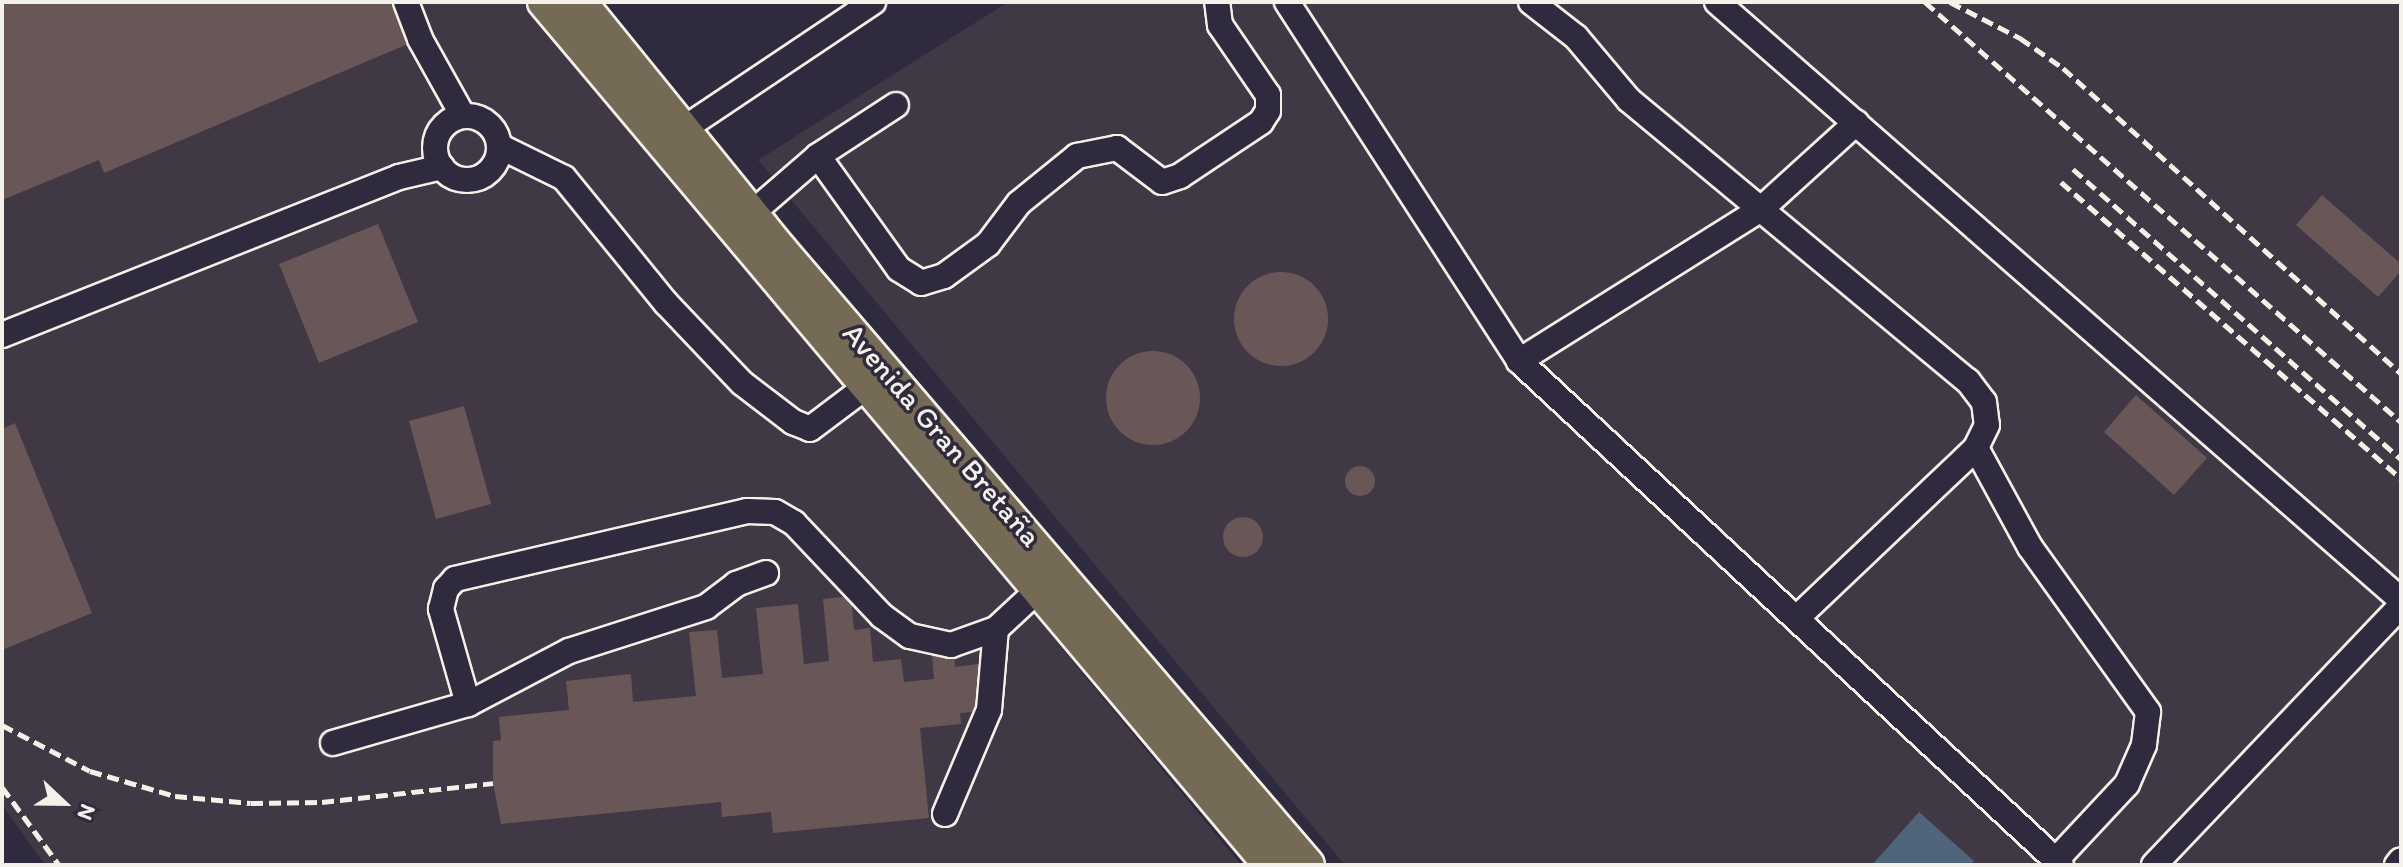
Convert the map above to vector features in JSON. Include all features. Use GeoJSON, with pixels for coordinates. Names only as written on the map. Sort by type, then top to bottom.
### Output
{"type":"FeatureCollection","features":[{"type":"Feature","properties":{"kind":"main road","name":"Avenida Gran Bretaña"},"geometry":{"type":"LineString","coordinates":[[544,2],[1270,865]]}},
{"type":"Feature","properties":{"kind":"main road","name":"Avenida Gran Bretaña"},"geometry":{"type":"LineString","coordinates":[[580,2],[751,214],[1308,865]]}},
{"type":"Feature","properties":{"kind":"lane"},"geometry":{"type":"LineString","coordinates":[[406,2],[420,39],[463,116]]}},
{"type":"Feature","properties":{"kind":"lane"},"geometry":{"type":"LineString","coordinates":[[682,130],[873,2]]}},
{"type":"Feature","properties":{"kind":"lane"},"geometry":{"type":"LineString","coordinates":[[818,156],[899,269],[921,283],[944,276],[988,244],[1019,203],[1077,156],[1117,148],[1162,182],[1180,176],[1261,122],[1268,111],[1268,95],[1220,25],[1217,2]]}},
{"type":"Feature","properties":{"kind":"lane"},"geometry":{"type":"LineString","coordinates":[[1287,2],[1519,361],[2059,862],[2127,784],[2144,745],[2148,712],[2030,547],[1976,448]]}},
{"type":"Feature","properties":{"kind":"lane"},"geometry":{"type":"LineString","coordinates":[[1531,2],[1576,37],[1629,100],[1968,381],[1984,402],[1987,425],[1976,448],[1797,618]]}},
{"type":"Feature","properties":{"kind":"lane"},"geometry":{"type":"LineString","coordinates":[[1717,2],[2401,603],[2154,865]]}},
{"type":"Feature","properties":{"kind":"lane"},"geometry":{"type":"LineString","coordinates":[[751,214],[818,156],[896,105]]}},
{"type":"Feature","properties":{"kind":"lane"},"geometry":{"type":"LineString","coordinates":[[463,116],[488,123],[499,146],[497,160],[478,178],[452,176],[442,167],[436,142],[451,120],[463,116]]}},
{"type":"Feature","properties":{"kind":"lane"},"geometry":{"type":"LineString","coordinates":[[1519,361],[1760,210],[1856,123]]}},
{"type":"Feature","properties":{"kind":"lane"},"geometry":{"type":"LineString","coordinates":[[499,146],[564,178],[666,303],[742,383],[793,422],[810,429],[866,387]]}},
{"type":"Feature","properties":{"kind":"lane"},"geometry":{"type":"LineString","coordinates":[[2,335],[399,177],[442,167]]}},
{"type":"Feature","properties":{"kind":"lane"},"geometry":{"type":"LineString","coordinates":[[468,704],[441,609],[446,589],[455,579],[747,511],[775,512],[794,523],[882,616],[910,636],[951,645],[996,629],[1038,590]]}},
{"type":"Feature","properties":{"kind":"lane"},"geometry":{"type":"LineString","coordinates":[[333,743],[468,704],[569,651],[706,607],[736,584],[766,573]]}},
{"type":"Feature","properties":{"kind":"lane"},"geometry":{"type":"LineString","coordinates":[[945,814],[989,710],[996,629]]}},
{"type":"Feature","properties":{"kind":"lane"},"geometry":{"type":"LineString","coordinates":[[2397,865],[2401,860]]}},
{"type":"Feature","properties":{"kind":"shaded area"},"geometry":{"type":"Polygon","coordinates":[[[2,2],[527,2],[1241,865],[45,865],[2,805],[2,2]]]}},
{"type":"Feature","properties":{"kind":"shaded area"},"geometry":{"type":"Polygon","coordinates":[[[1008,2],[2401,2],[2401,865],[1345,865],[758,160],[1008,2]]]}},
{"type":"Feature","properties":{"kind":"water"},"geometry":{"type":"Polygon","coordinates":[[[1919,812],[1974,861],[1970,865],[1872,865],[1919,812]]]}},
{"type":"Feature","properties":{"kind":"building"},"geometry":{"type":"Polygon","coordinates":[[[2,2],[399,2],[415,41],[104,173],[99,160],[2,200],[2,2]]]}},
{"type":"Feature","properties":{"kind":"building"},"geometry":{"type":"Polygon","coordinates":[[[2322,195],[2401,264],[2401,271],[2378,297],[2296,225],[2322,195]]]}},
{"type":"Feature","properties":{"kind":"building"},"geometry":{"type":"Polygon","coordinates":[[[378,224],[418,322],[319,363],[279,264],[378,224]]]}},
{"type":"Feature","properties":{"kind":"building"},"geometry":{"type":"Polygon","coordinates":[[[1281,272],[1299,276],[1314,286],[1324,301],[1328,319],[1324,337],[1314,352],[1299,362],[1281,366],[1263,362],[1248,352],[1238,337],[1234,319],[1238,301],[1248,286],[1263,276],[1281,272]]]}},
{"type":"Feature","properties":{"kind":"building"},"geometry":{"type":"Polygon","coordinates":[[[1153,351],[1171,355],[1186,365],[1196,380],[1200,398],[1196,416],[1186,431],[1171,441],[1153,445],[1135,441],[1120,431],[1110,416],[1106,398],[1110,380],[1120,365],[1135,355],[1153,351]]]}},
{"type":"Feature","properties":{"kind":"building"},"geometry":{"type":"Polygon","coordinates":[[[2136,395],[2207,458],[2174,495],[2104,432],[2136,395]]]}},
{"type":"Feature","properties":{"kind":"building"},"geometry":{"type":"Polygon","coordinates":[[[464,406],[491,504],[436,519],[409,421],[464,406]]]}},
{"type":"Feature","properties":{"kind":"building"},"geometry":{"type":"Polygon","coordinates":[[[15,423],[92,613],[2,650],[2,429],[15,423]]]}},
{"type":"Feature","properties":{"kind":"building"},"geometry":{"type":"Polygon","coordinates":[[[1360,466],[1371,470],[1375,481],[1371,492],[1360,496],[1349,492],[1345,481],[1349,470],[1360,466]]]}},
{"type":"Feature","properties":{"kind":"building"},"geometry":{"type":"Polygon","coordinates":[[[1243,517],[1257,523],[1263,537],[1257,551],[1243,557],[1229,551],[1223,537],[1229,523],[1243,517]]]}},
{"type":"Feature","properties":{"kind":"building"},"geometry":{"type":"Polygon","coordinates":[[[851,596],[854,630],[870,628],[873,662],[901,659],[904,682],[934,679],[932,655],[954,653],[955,667],[978,664],[982,711],[960,713],[961,724],[920,728],[929,818],[773,833],[771,812],[722,817],[721,802],[501,824],[493,783],[493,741],[501,740],[499,717],[569,710],[566,681],[631,674],[633,702],[696,696],[689,632],[717,630],[722,678],[763,674],[756,608],[798,604],[804,664],[829,661],[823,599],[851,596]]]}},
{"type":"Feature","properties":{"kind":"railway"},"geometry":{"type":"LineString","coordinates":[[1925,2],[2401,422]]}},
{"type":"Feature","properties":{"kind":"railway"},"geometry":{"type":"LineString","coordinates":[[1950,2],[2020,38],[2063,68],[2401,373]]}},
{"type":"Feature","properties":{"kind":"railway"},"geometry":{"type":"LineString","coordinates":[[2073,169],[2401,459]]}},
{"type":"Feature","properties":{"kind":"railway"},"geometry":{"type":"LineString","coordinates":[[2061,182],[2401,479]]}},
{"type":"Feature","properties":{"kind":"railway"},"geometry":{"type":"LineString","coordinates":[[2,725],[90,771],[175,796],[251,803],[322,802],[493,783]]}},
{"type":"Feature","properties":{"kind":"railway"},"geometry":{"type":"LineString","coordinates":[[2,787],[59,865]]}}]}
